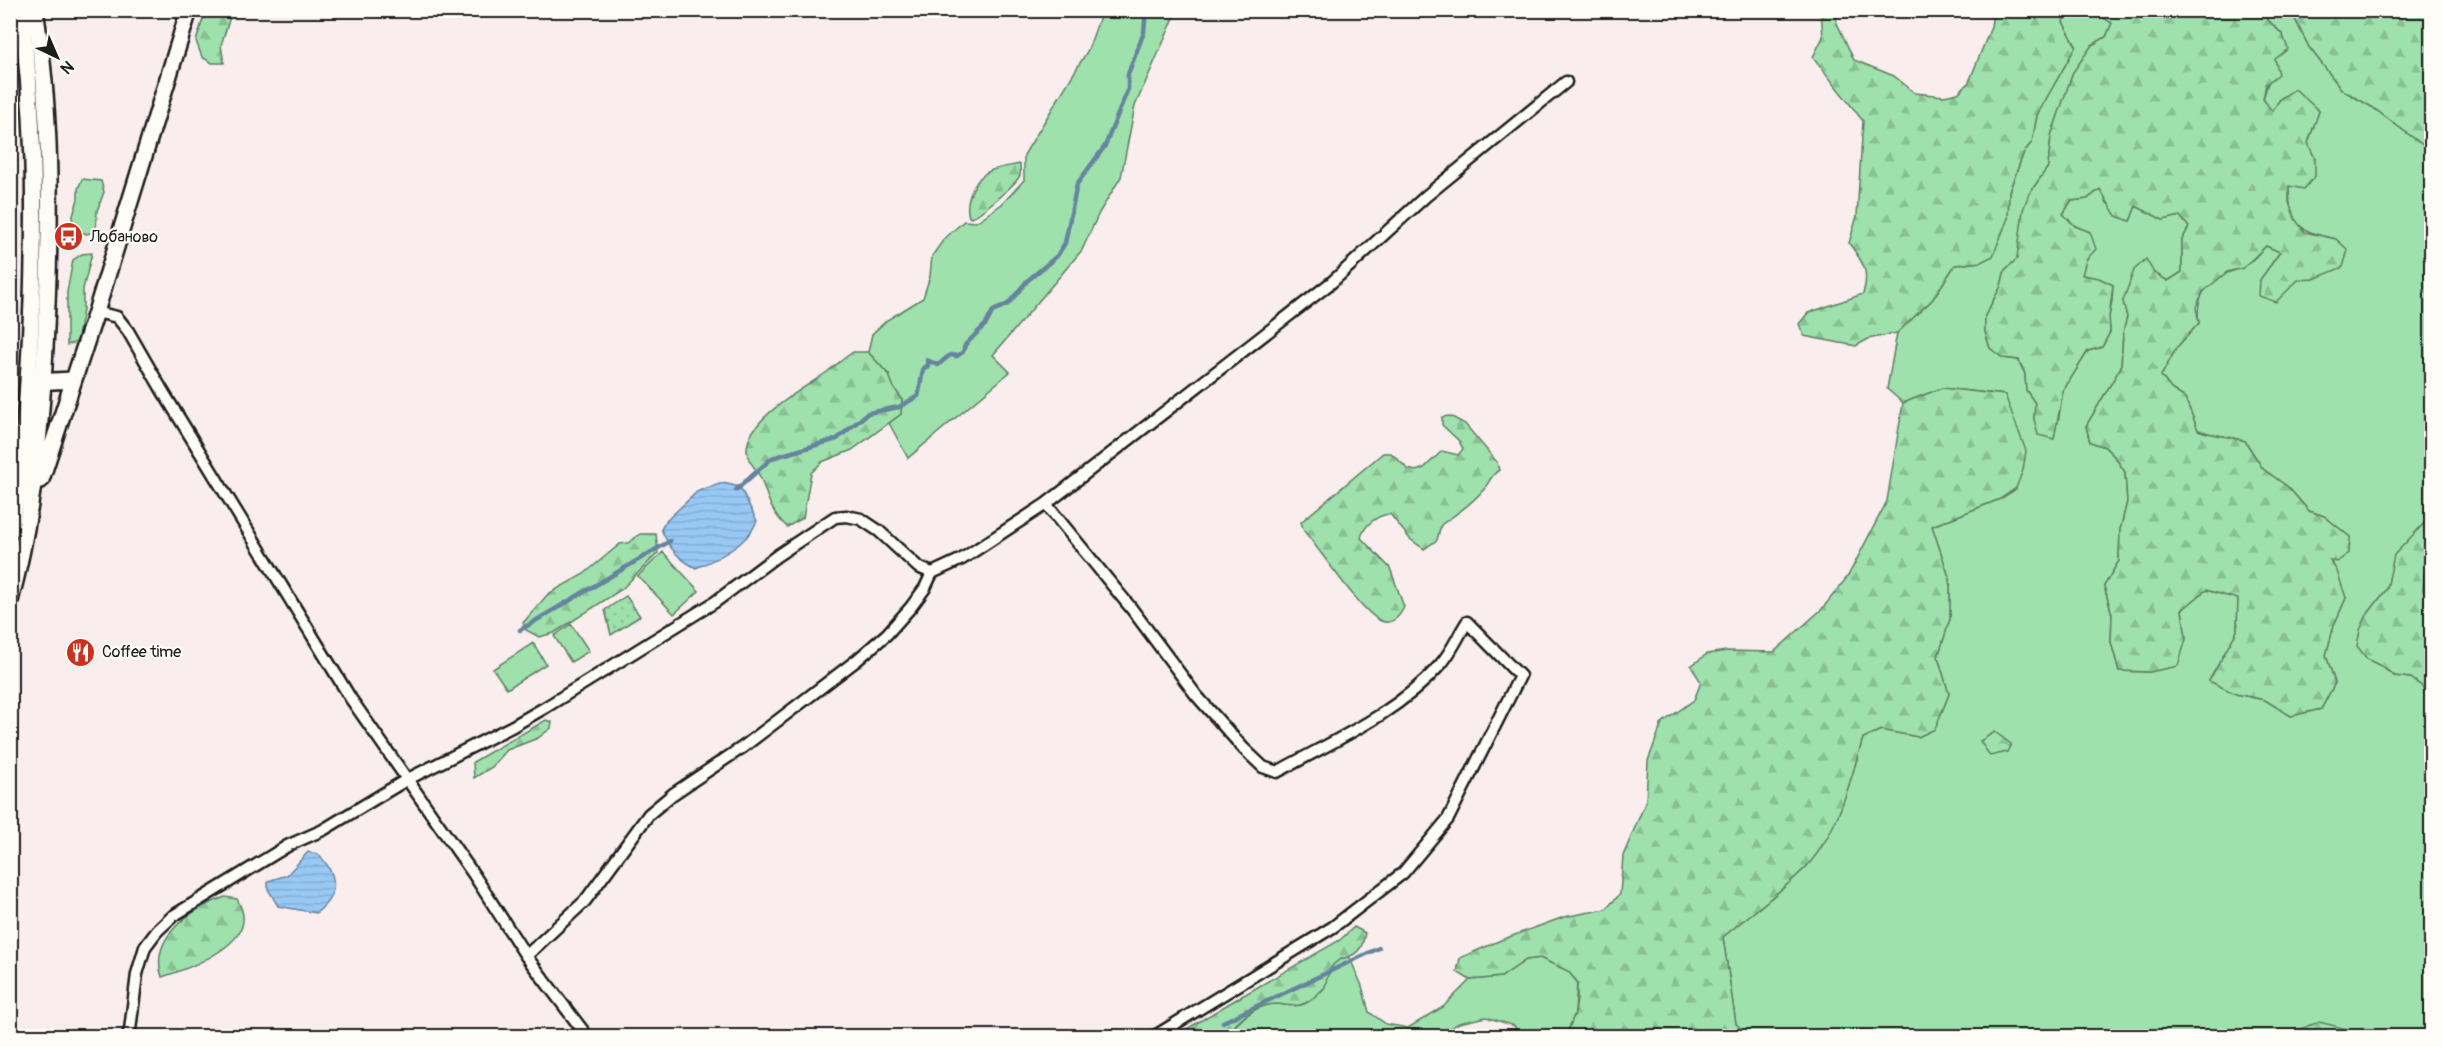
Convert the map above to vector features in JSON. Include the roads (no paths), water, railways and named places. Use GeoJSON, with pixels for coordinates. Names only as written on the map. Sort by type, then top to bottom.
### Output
{"type":"FeatureCollection","features":[{"type":"Feature","properties":{"kind":"main road"},"geometry":{"type":"LineString","coordinates":[[10,601],[22,558],[36,477],[35,209],[32,118],[20,10]]}},
{"type":"Feature","properties":{"kind":"main road"},"geometry":{"type":"LineString","coordinates":[[10,531],[36,382],[50,209],[48,112],[35,10]]}},
{"type":"Feature","properties":{"kind":"main road"},"geometry":{"type":"LineString","coordinates":[[29,514],[96,312],[189,10]]}},
{"type":"Feature","properties":{"kind":"main road"},"geometry":{"type":"LineString","coordinates":[[36,382],[73,380]]}},
{"type":"Feature","properties":{"kind":"street"},"geometry":{"type":"LineString","coordinates":[[526,956],[585,901],[649,814],[673,794],[743,747],[857,660],[887,634],[911,607],[925,588],[932,573],[962,559],[1046,504],[1332,282],[1426,196],[1566,82]]}},
{"type":"Feature","properties":{"kind":"street"},"geometry":{"type":"LineString","coordinates":[[96,312],[117,317],[128,332],[351,699],[474,875],[526,956],[587,1036]]}},
{"type":"Feature","properties":{"kind":"street"},"geometry":{"type":"LineString","coordinates":[[1046,504],[1131,608],[1196,695],[1263,767],[1277,772],[1371,720],[1405,697],[1440,664],[1467,622],[1520,676],[1448,819],[1403,873],[1333,927],[1155,1036]]}},
{"type":"Feature","properties":{"kind":"street"},"geometry":{"type":"LineString","coordinates":[[127,1036],[130,1030],[137,974],[145,947],[173,916],[289,845],[323,830],[406,780],[546,707],[715,602],[778,555],[835,517],[847,516],[861,519],[879,531],[918,567],[932,573]]}},
{"type":"Feature","properties":{"kind":"water"},"geometry":{"type":"Polygon","coordinates":[[[723,483],[740,487],[757,521],[739,544],[723,555],[696,568],[675,552],[661,529],[666,521],[698,491],[723,483]]]}},
{"type":"Feature","properties":{"kind":"water"},"geometry":{"type":"Polygon","coordinates":[[[308,852],[318,854],[330,869],[334,884],[329,899],[316,913],[278,906],[268,889],[268,881],[287,875],[308,852]]]}},
{"type":"Feature","properties":{"kind":"waterway"},"geometry":{"type":"LineString","coordinates":[[736,490],[772,458],[837,439],[868,413],[899,407],[918,396],[924,367],[928,367],[927,360],[938,365],[950,355],[957,356],[963,352],[965,345],[986,324],[993,311],[1008,304],[1027,281],[1057,256],[1065,243],[1077,184],[1105,146],[1128,89],[1128,74],[1144,32],[1146,10]]}},
{"type":"Feature","properties":{"kind":"waterway"},"geometry":{"type":"LineString","coordinates":[[520,630],[670,541]]}},
{"type":"Feature","properties":{"kind":"waterway"},"geometry":{"type":"LineString","coordinates":[[1223,1022],[1379,948]]}},
{"type":"Feature","properties":{"kind":"place","name":"Лобаново"},"geometry":{"type":"Point","coordinates":[69,237]}},
{"type":"Feature","properties":{"kind":"place","name":"Coffee time"},"geometry":{"type":"Point","coordinates":[81,652]}}]}
